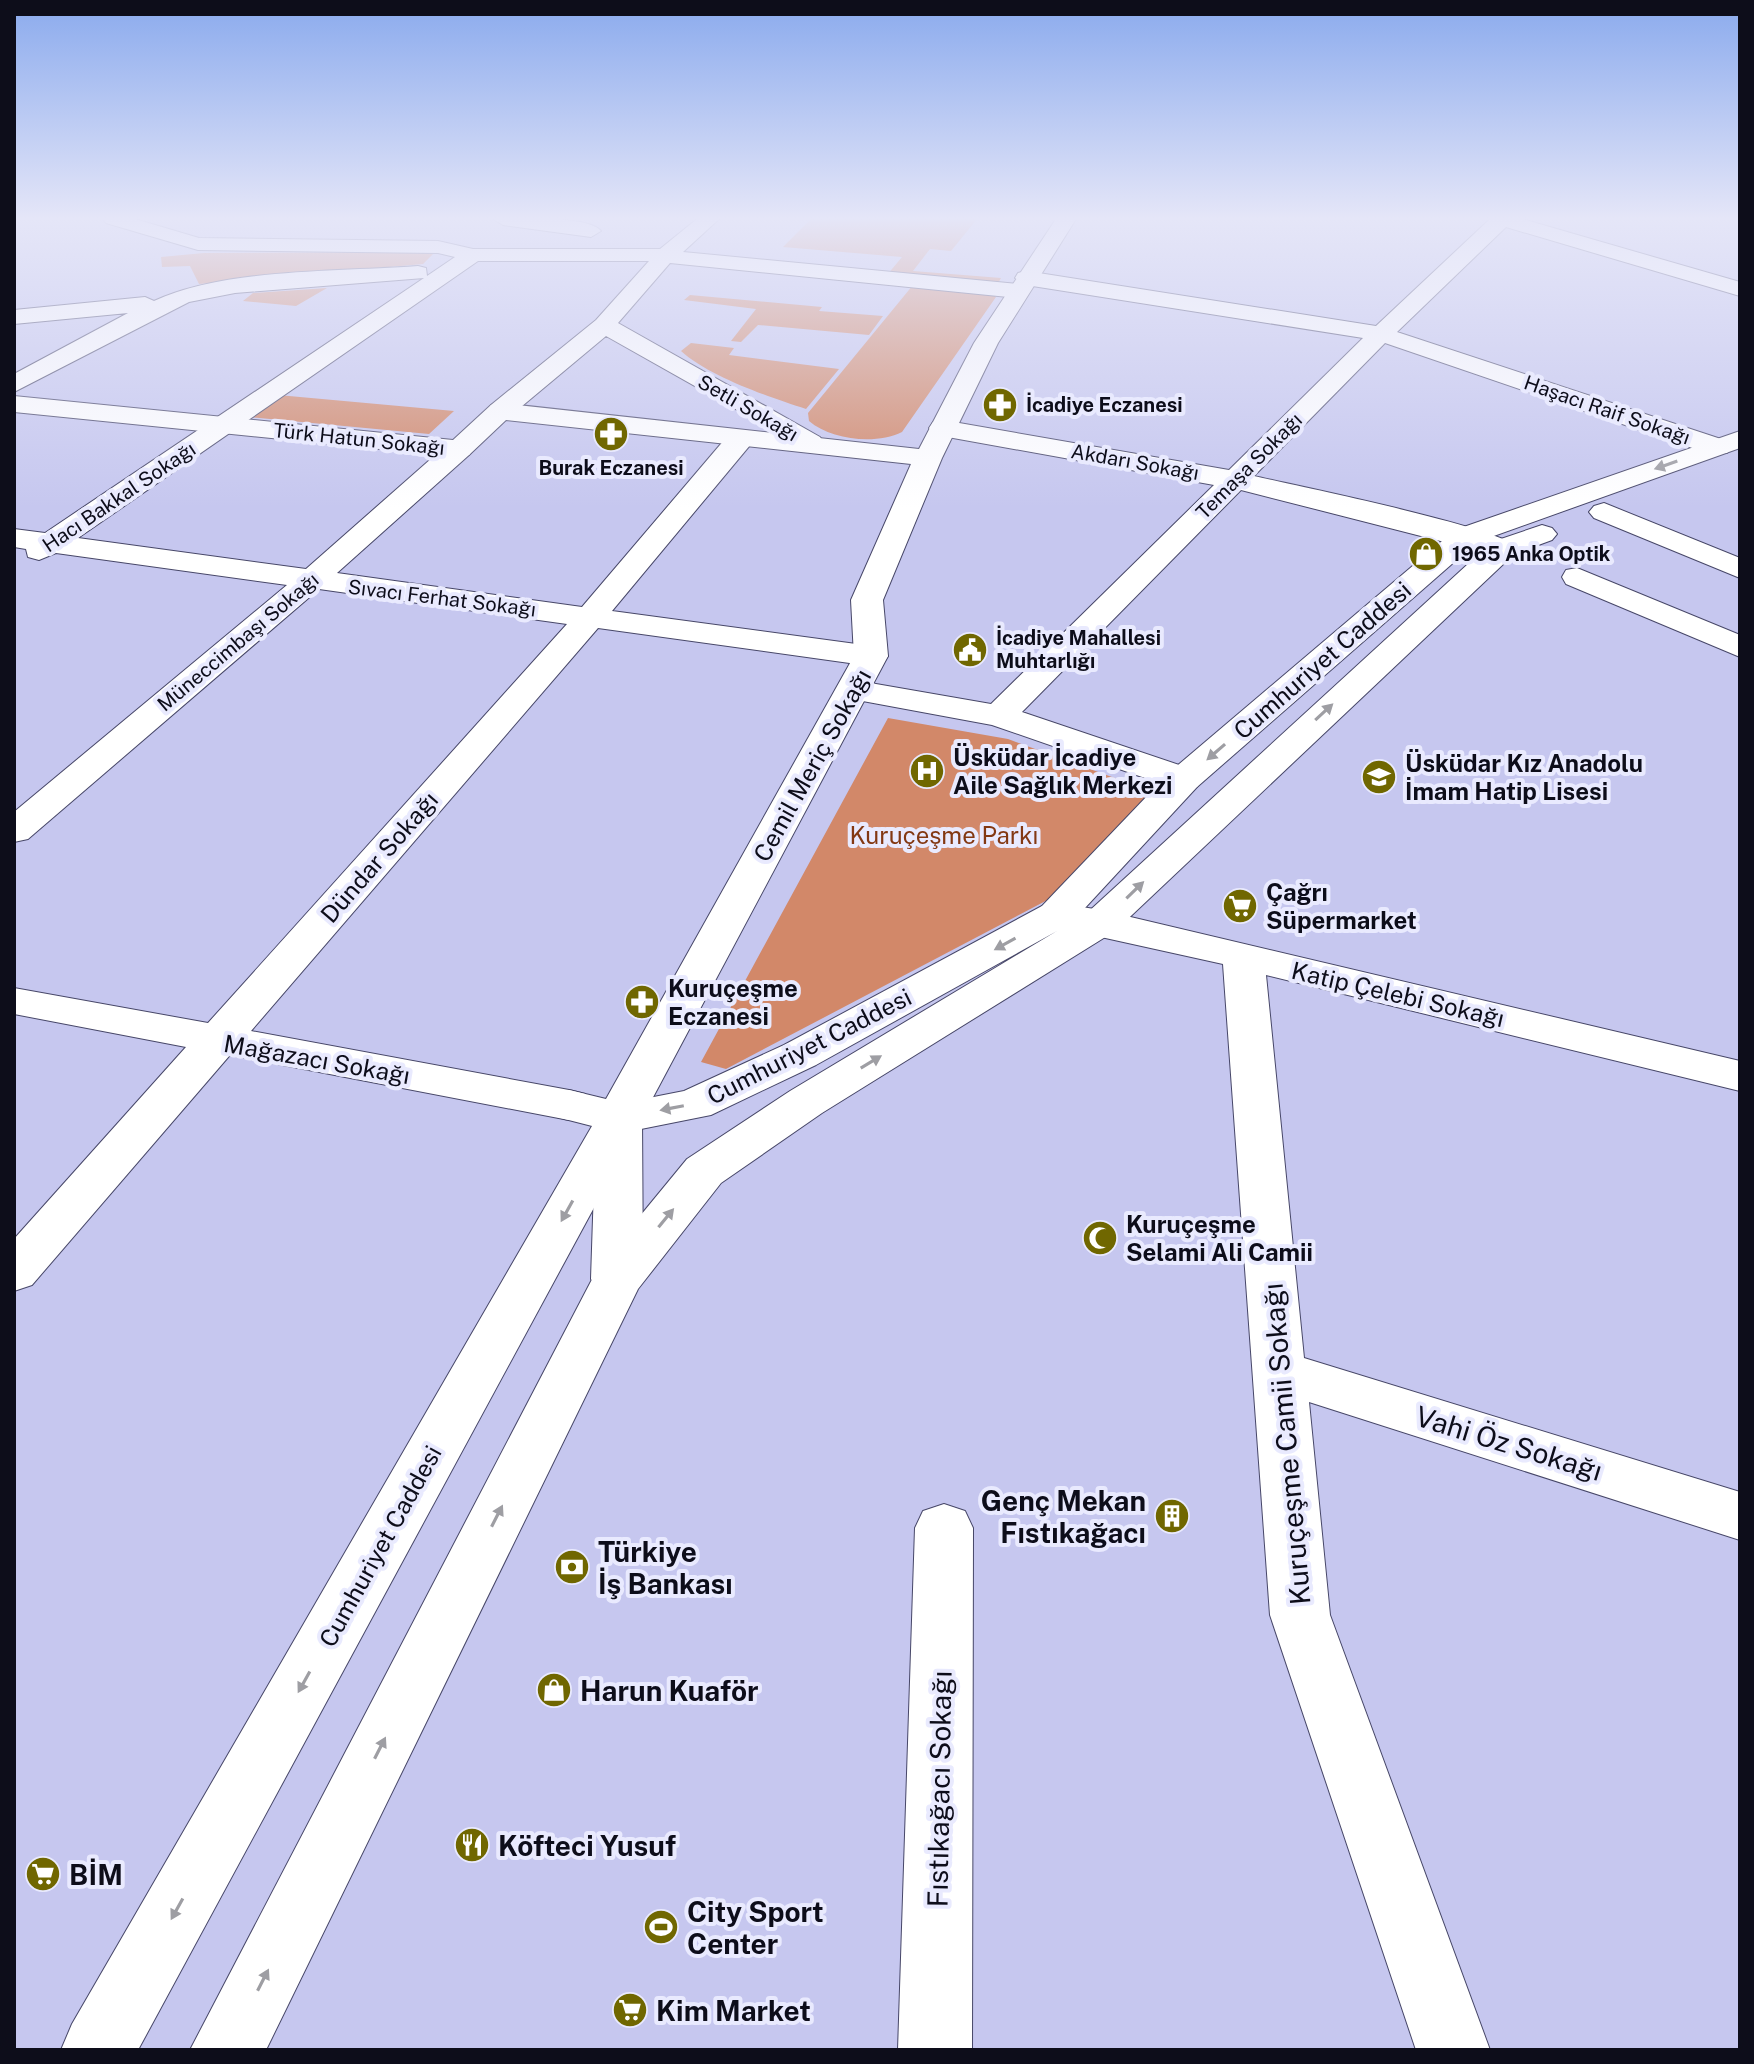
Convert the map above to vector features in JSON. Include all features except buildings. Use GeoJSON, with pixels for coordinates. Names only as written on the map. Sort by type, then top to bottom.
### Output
{"type":"FeatureCollection","features":[{"type":"Feature","properties":{"kind":"street"},"geometry":{"type":"LineString","coordinates":[[14,384],[141,315]]}},
{"type":"Feature","properties":{"kind":"street","name":"Hacı Bakkal Sokağı"},"geometry":{"type":"LineString","coordinates":[[14,568],[387,315]]}},
{"type":"Feature","properties":{"kind":"street","name":"Türk Hatun Sokağı"},"geometry":{"type":"LineString","coordinates":[[14,404],[459,449],[613,315]]}},
{"type":"Feature","properties":{"kind":"street","name":"Cemil Meriç Sokağı"},"geometry":{"type":"LineString","coordinates":[[617,1279],[594,1112],[871,656],[867,600],[935,443],[1005,315]]}},
{"type":"Feature","properties":{"kind":"street","name":"Haşacı Raif Sokağı"},"geometry":{"type":"LineString","coordinates":[[1244,315],[1381,334],[1735,447]]}},
{"type":"Feature","properties":{"kind":"street","name":"Temaşa Sokağı"},"geometry":{"type":"LineString","coordinates":[[999,716],[1401,315]]}},
{"type":"Feature","properties":{"kind":"street","name":"Setli Sokağı"},"geometry":{"type":"LineString","coordinates":[[604,325],[810,443]]}},
{"type":"Feature","properties":{"kind":"street"},"geometry":{"type":"LineString","coordinates":[[500,411],[741,438],[810,443],[935,443]]}},
{"type":"Feature","properties":{"kind":"street","name":"Dündar Sokağı"},"geometry":{"type":"LineString","coordinates":[[14,1272],[590,617],[741,438]]}},
{"type":"Feature","properties":{"kind":"street","name":"Akdarı Sokağı"},"geometry":{"type":"LineString","coordinates":[[935,443],[1235,480],[1466,536],[1503,548]]}},
{"type":"Feature","properties":{"kind":"street","name":"Cumhuriyet Caddesi"},"geometry":{"type":"LineString","coordinates":[[227,2050],[617,1279],[704,1171],[806,1102],[1101,922],[1503,548],[1604,512],[1735,447]]}},
{"type":"Feature","properties":{"kind":"street","name":"Cumhuriyet Caddesi"},"geometry":{"type":"LineString","coordinates":[[98,2050],[594,1112],[695,1104],[800,1055],[1056,915],[1184,779],[1466,536],[1735,447]]}},
{"type":"Feature","properties":{"kind":"street","name":"Müneccimbaşı Sokağı"},"geometry":{"type":"LineString","coordinates":[[14,831],[309,582],[459,449]]}},
{"type":"Feature","properties":{"kind":"street"},"geometry":{"type":"LineString","coordinates":[[1604,512],[1740,569]]}},
{"type":"Feature","properties":{"kind":"street","name":"Sıvacı Ferhat Sokağı"},"geometry":{"type":"LineString","coordinates":[[14,538],[309,582],[871,656]]}},
{"type":"Feature","properties":{"kind":"street"},"geometry":{"type":"LineString","coordinates":[[1577,577],[1740,647]]}},
{"type":"Feature","properties":{"kind":"street"},"geometry":{"type":"LineString","coordinates":[[853,690],[999,716],[1184,779]]}},
{"type":"Feature","properties":{"kind":"street","name":"Katip Çelebi Sokağı"},"geometry":{"type":"LineString","coordinates":[[1056,915],[1101,922],[1740,1076]]}},
{"type":"Feature","properties":{"kind":"street","name":"Kuruçeşme Camii Sokağı"},"geometry":{"type":"LineString","coordinates":[[1243,957],[1300,1615],[1453,2050]]}},
{"type":"Feature","properties":{"kind":"street","name":"Mağazacı Sokağı"},"geometry":{"type":"LineString","coordinates":[[14,1001],[594,1112]]}},
{"type":"Feature","properties":{"kind":"street","name":"Vahi Öz Sokağı"},"geometry":{"type":"LineString","coordinates":[[1278,1371],[1740,1516]]}},
{"type":"Feature","properties":{"kind":"street","name":"Fıstıkağacı Sokağı"},"geometry":{"type":"LineString","coordinates":[[935,2050],[944,1528]]}},
{"type":"Feature","properties":{"kind":"green space"},"geometry":{"type":"Polygon","coordinates":[[[751,315],[883,316],[869,335],[758,325],[741,342],[731,341],[751,315]]]}},
{"type":"Feature","properties":{"kind":"green space"},"geometry":{"type":"Polygon","coordinates":[[[888,315],[983,315],[902,432],[867,439],[841,436],[809,421],[808,413],[888,315]]]}},
{"type":"Feature","properties":{"kind":"green space"},"geometry":{"type":"Polygon","coordinates":[[[691,343],[734,348],[729,355],[839,369],[806,409],[740,385],[708,369],[681,351],[691,343]]]}},
{"type":"Feature","properties":{"kind":"green space"},"geometry":{"type":"Polygon","coordinates":[[[278,395],[454,411],[429,434],[249,417],[278,395]]]}},
{"type":"Feature","properties":{"kind":"green space","name":"Kuruçeşme Parkı"},"geometry":{"type":"Polygon","coordinates":[[[888,718],[1008,739],[1161,795],[1057,895],[726,1069],[701,1062],[888,718]]]}},
{"type":"Feature","properties":{"kind":"place","name":"İcadiye Eczanesi"},"geometry":{"type":"Point","coordinates":[1000,405]}},
{"type":"Feature","properties":{"kind":"place","name":"Burak Eczanesi"},"geometry":{"type":"Point","coordinates":[611,434]}},
{"type":"Feature","properties":{"kind":"place","name":"1965 Anka Optik"},"geometry":{"type":"Point","coordinates":[1426,554]}},
{"type":"Feature","properties":{"kind":"place","name":"İcadiye Mahallesi Muhtarlığı"},"geometry":{"type":"Point","coordinates":[970,650]}},
{"type":"Feature","properties":{"kind":"place","name":"Üsküdar İcadiye Aile Sağlık Merkezi"},"geometry":{"type":"Point","coordinates":[927,771]}},
{"type":"Feature","properties":{"kind":"place","name":"Üsküdar Kız Anadolu İmam Hatip Lisesi"},"geometry":{"type":"Point","coordinates":[1379,777]}},
{"type":"Feature","properties":{"kind":"place","name":"Çağrı Süpermarket"},"geometry":{"type":"Point","coordinates":[1240,906]}},
{"type":"Feature","properties":{"kind":"place","name":"Kuruçeşme Eczanesi"},"geometry":{"type":"Point","coordinates":[642,1002]}},
{"type":"Feature","properties":{"kind":"place","name":"Kuruçeşme Selami Ali Camii"},"geometry":{"type":"Point","coordinates":[1100,1238]}},
{"type":"Feature","properties":{"kind":"place","name":"Genç Mekan Fıstıkağacı"},"geometry":{"type":"Point","coordinates":[1172,1516]}},
{"type":"Feature","properties":{"kind":"place","name":"Türkiye İş Bankası"},"geometry":{"type":"Point","coordinates":[572,1567]}},
{"type":"Feature","properties":{"kind":"place","name":"Harun Kuaför"},"geometry":{"type":"Point","coordinates":[554,1690]}},
{"type":"Feature","properties":{"kind":"place","name":"Köfteci Yusuf"},"geometry":{"type":"Point","coordinates":[472,1845]}},
{"type":"Feature","properties":{"kind":"place","name":"BİM"},"geometry":{"type":"Point","coordinates":[43,1874]}},
{"type":"Feature","properties":{"kind":"place","name":"City Sport Center"},"geometry":{"type":"Point","coordinates":[661,1927]}},
{"type":"Feature","properties":{"kind":"place","name":"Kim Market"},"geometry":{"type":"Point","coordinates":[630,2010]}}]}
